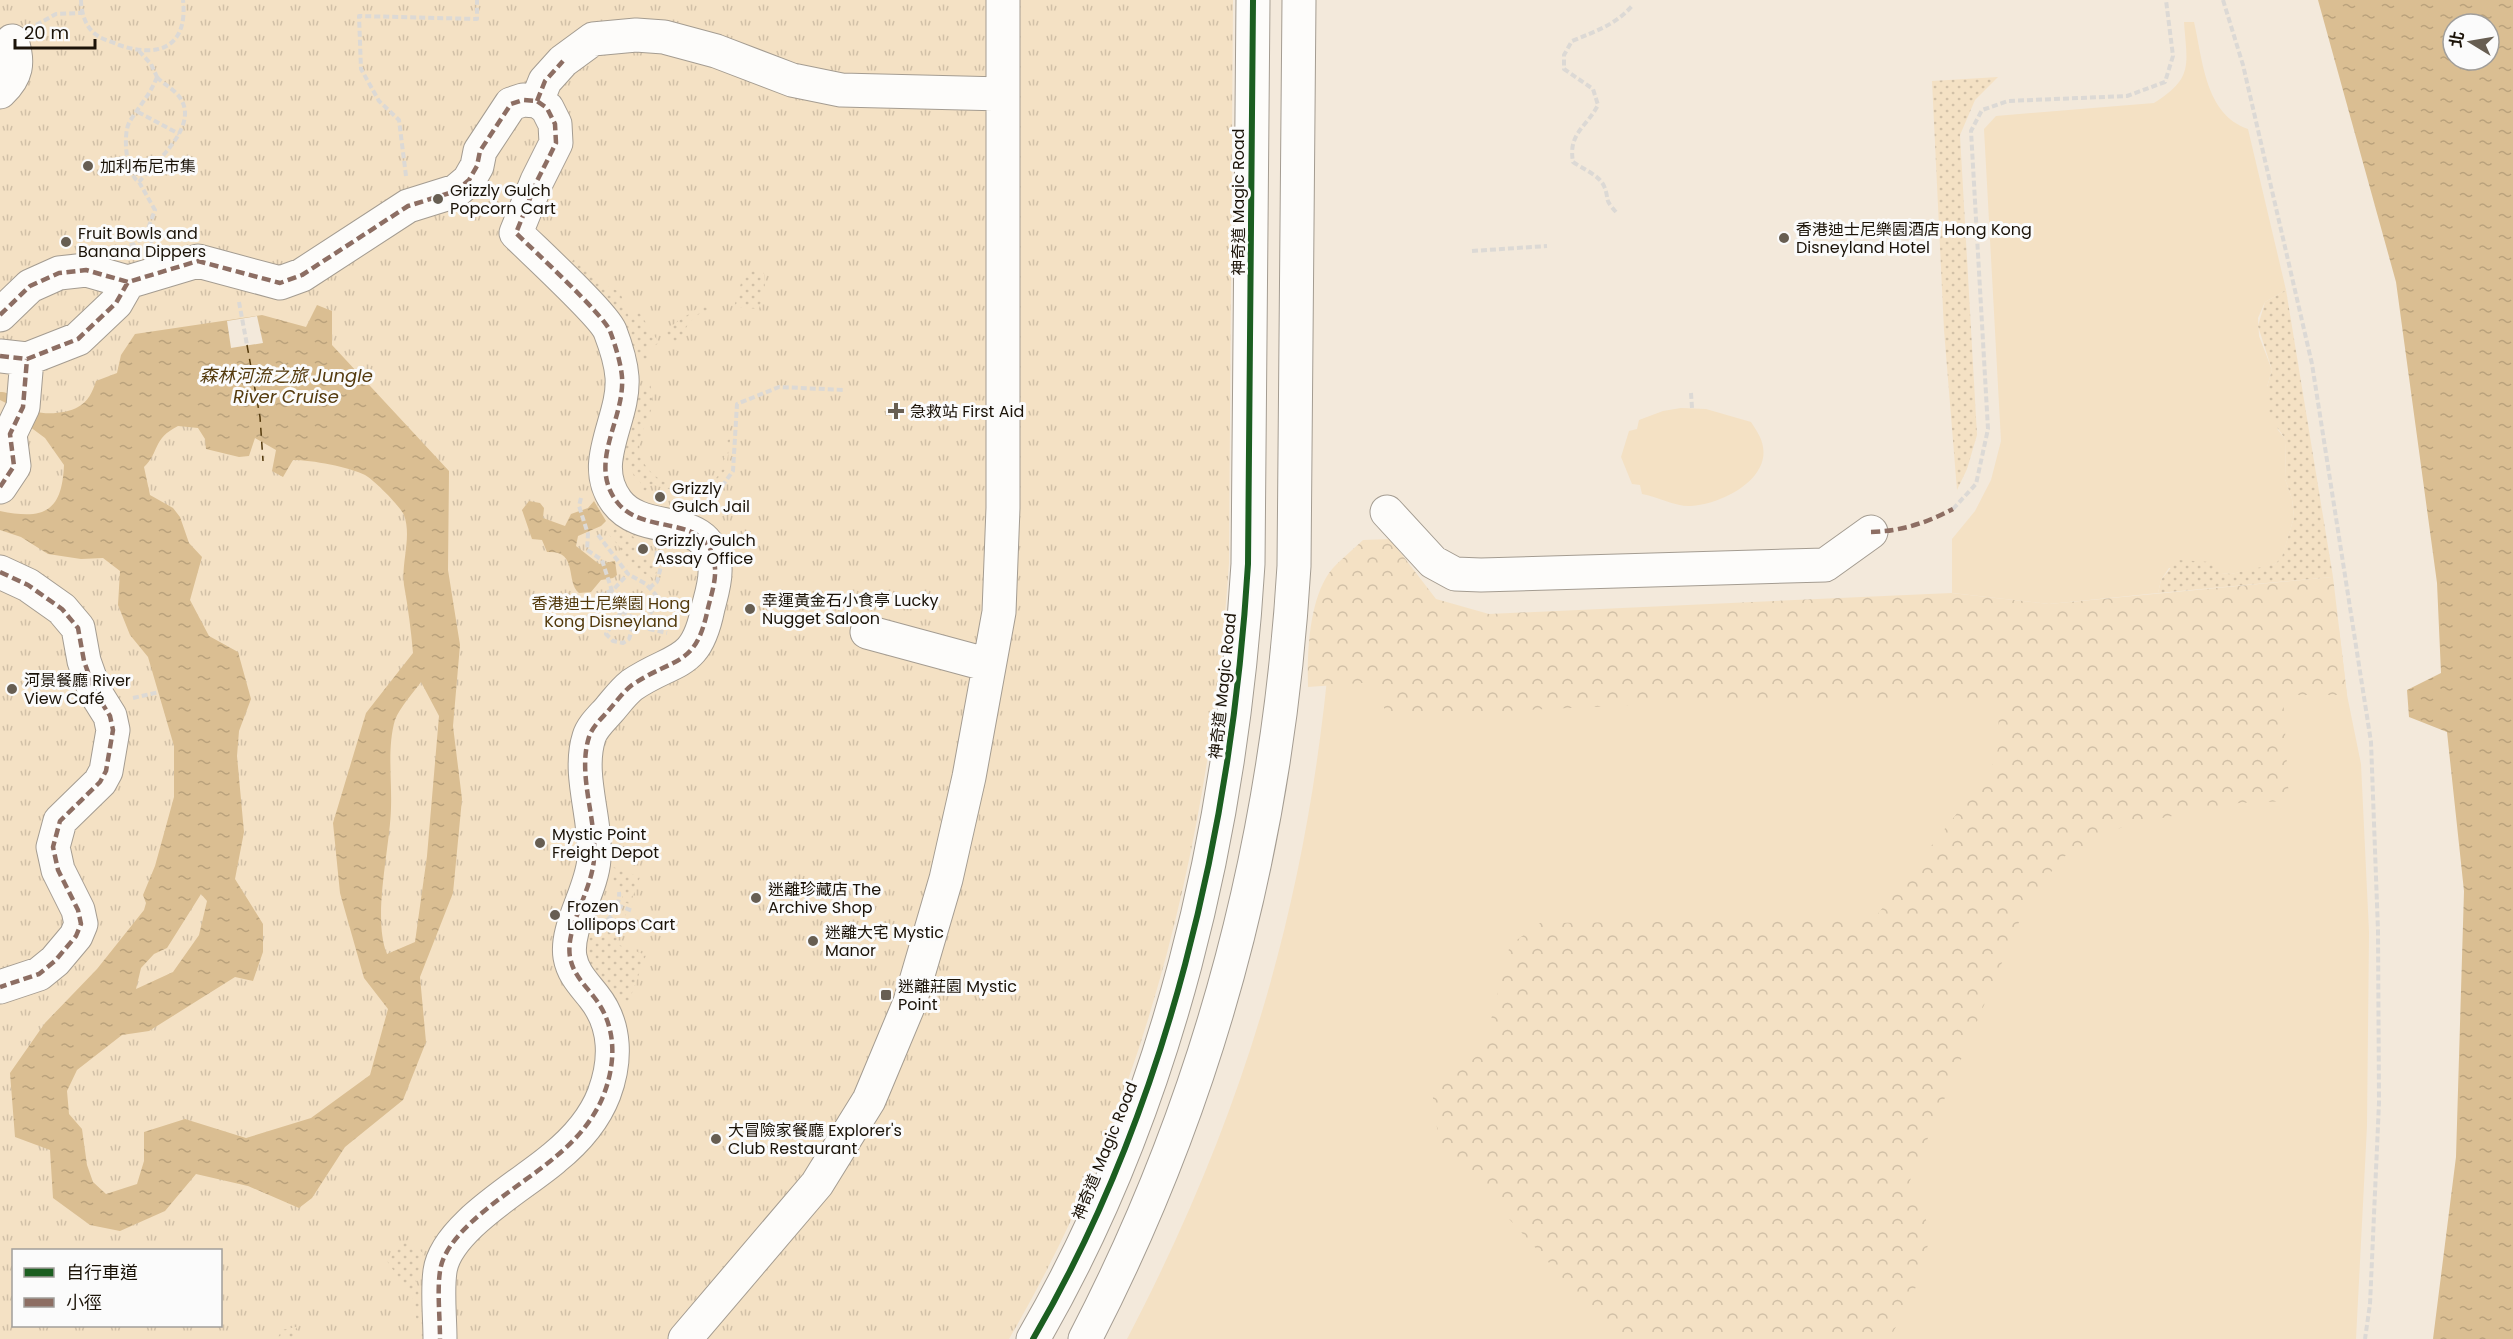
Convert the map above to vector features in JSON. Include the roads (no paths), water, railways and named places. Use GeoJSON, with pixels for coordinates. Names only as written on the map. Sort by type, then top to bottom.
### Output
{"type":"FeatureCollection","features":[{"type":"Feature","properties":{"kind":"street"},"geometry":{"type":"LineString","coordinates":[[685,1339],[817,1184],[869,1100],[910,1002],[946,879],[999,612],[1004,508],[1003,0]]}},
{"type":"Feature","properties":{"kind":"street","name":"神奇道 Magic Road"},"geometry":{"type":"LineString","coordinates":[[1032,1339],[1078,1254],[1108,1188],[1138,1112],[1191,938],[1226,776],[1242,659],[1248,564],[1253,0]]}},
{"type":"Feature","properties":{"kind":"street"},"geometry":{"type":"LineString","coordinates":[[1085,1339],[1150,1206],[1201,1067],[1236,949],[1271,784],[1287,660],[1294,566],[1299,0]]}},
{"type":"Feature","properties":{"kind":"street"},"geometry":{"type":"LineString","coordinates":[[0,92],[12,80],[18,60],[12,33]]}},
{"type":"Feature","properties":{"kind":"street"},"geometry":{"type":"LineString","coordinates":[[537,101],[545,81],[563,61],[593,39],[654,37],[716,51],[792,80],[841,90],[1003,94]]}},
{"type":"Feature","properties":{"kind":"street"},"geometry":{"type":"LineString","coordinates":[[0,315],[30,286],[59,273],[86,270],[128,282],[198,261],[280,283],[302,275],[408,206],[456,191],[469,180],[477,166],[480,151],[511,104],[523,100],[537,101],[547,108],[555,124],[556,143],[537,181],[516,233],[609,327],[622,378],[613,433],[603,462],[608,486],[617,503],[633,517],[687,530],[713,550],[716,573],[700,640],[684,660],[657,670],[629,687],[590,732],[585,753],[595,837],[594,858],[592,879],[574,925],[569,955],[579,981],[596,999],[609,1024],[612,1040],[610,1073],[603,1097],[584,1130],[553,1160],[507,1191],[456,1238],[440,1268],[440,1339]]}},
{"type":"Feature","properties":{"kind":"street"},"geometry":{"type":"LineString","coordinates":[[0,487],[14,466],[16,421],[14,358],[78,339],[116,303],[128,282]]}},
{"type":"Feature","properties":{"kind":"street"},"geometry":{"type":"LineString","coordinates":[[1387,512],[1433,562],[1455,574],[1826,565],[1871,532]]}},
{"type":"Feature","properties":{"kind":"street"},"geometry":{"type":"LineString","coordinates":[[0,572],[28,585],[62,609],[78,628],[84,661],[95,692],[110,716],[113,730],[106,771],[100,782],[60,821],[53,847],[58,870],[78,910],[81,924],[76,936],[55,961],[39,974],[0,987]]}},
{"type":"Feature","properties":{"kind":"street"},"geometry":{"type":"LineString","coordinates":[[867,632],[989,665]]}},
{"type":"Feature","properties":{"kind":"water"},"geometry":{"type":"Polygon","coordinates":[[[2318,0],[2513,0],[2513,1339],[2433,1339],[2456,1157],[2464,891],[2447,732],[2409,717],[2407,690],[2441,673],[2437,583],[2396,282],[2318,0]]]}},
{"type":"Feature","properties":{"kind":"water","name":"森林河流之旅 Jungle River Cruise"},"geometry":{"type":"Polygon","coordinates":[[[317,305],[332,311],[332,345],[449,471],[448,570],[460,645],[453,726],[462,799],[453,893],[420,977],[426,1042],[403,1100],[345,1147],[312,1198],[299,1208],[248,1186],[196,1174],[165,1211],[120,1231],[90,1225],[53,1198],[50,1150],[15,1137],[10,1073],[45,1023],[97,969],[144,910],[146,903],[143,895],[155,866],[174,797],[174,746],[148,657],[130,635],[118,605],[120,571],[103,558],[81,559],[48,554],[21,537],[0,530],[0,511],[15,514],[39,513],[54,503],[59,493],[64,465],[45,438],[18,418],[8,404],[0,400],[0,392],[10,395],[22,406],[34,412],[65,412],[85,402],[96,381],[117,373],[121,355],[135,334],[262,315],[306,327],[317,305]],[[178,426],[164,436],[144,467],[150,495],[173,508],[180,517],[189,543],[202,557],[190,600],[209,636],[238,652],[251,699],[239,731],[237,756],[244,832],[235,879],[263,924],[263,952],[253,981],[235,977],[149,1031],[122,1035],[77,1070],[67,1091],[69,1114],[82,1129],[87,1165],[93,1182],[106,1194],[137,1184],[144,1161],[144,1132],[185,1119],[246,1138],[311,1118],[370,1075],[388,1009],[364,978],[340,893],[333,823],[366,713],[413,653],[403,576],[407,541],[404,515],[380,487],[358,472],[330,464],[293,460],[283,477],[272,471],[276,450],[255,438],[249,456],[239,457],[206,449],[205,439],[198,428],[178,426]],[[421,682],[403,705],[395,720],[391,741],[390,825],[381,902],[383,939],[387,954],[415,942],[427,856],[439,716],[421,682]],[[201,894],[167,948],[154,954],[141,968],[136,989],[173,972],[199,935],[207,901],[201,894]]]}},
{"type":"Feature","properties":{"kind":"water"},"geometry":{"type":"Polygon","coordinates":[[[529,501],[540,503],[544,508],[543,518],[565,526],[571,514],[588,508],[594,501],[606,521],[601,526],[578,536],[576,546],[599,564],[615,561],[617,575],[601,580],[591,592],[579,593],[575,588],[570,567],[564,556],[547,552],[542,540],[532,539],[522,510],[529,501]]]}},
{"type":"Feature","properties":{"kind":"place","name":"加利布尼市集"},"geometry":{"type":"Point","coordinates":[88,166]}},
{"type":"Feature","properties":{"kind":"place","name":"Grizzly Gulch Popcorn Cart"},"geometry":{"type":"Point","coordinates":[438,199]}},
{"type":"Feature","properties":{"kind":"place","name":"香港迪士尼樂園酒店 Hong Kong Disneyland Hotel"},"geometry":{"type":"Point","coordinates":[1784,238]}},
{"type":"Feature","properties":{"kind":"place","name":"Fruit Bowls and Banana Dippers"},"geometry":{"type":"Point","coordinates":[66,242]}},
{"type":"Feature","properties":{"kind":"place","name":"急救站 First Aid"},"geometry":{"type":"Point","coordinates":[896,411]}},
{"type":"Feature","properties":{"kind":"place","name":"Grizzly Gulch Jail"},"geometry":{"type":"Point","coordinates":[660,497]}},
{"type":"Feature","properties":{"kind":"place","name":"Grizzly Gulch Assay Office"},"geometry":{"type":"Point","coordinates":[643,549]}},
{"type":"Feature","properties":{"kind":"place","name":"幸運黃金石小食亭 Lucky Nugget Saloon"},"geometry":{"type":"Point","coordinates":[750,609]}},
{"type":"Feature","properties":{"kind":"place","name":"河景餐廳 River View Café"},"geometry":{"type":"Point","coordinates":[12,689]}},
{"type":"Feature","properties":{"kind":"place","name":"Mystic Point Freight Depot"},"geometry":{"type":"Point","coordinates":[540,843]}},
{"type":"Feature","properties":{"kind":"place","name":"迷離珍藏店 The Archive Shop"},"geometry":{"type":"Point","coordinates":[756,898]}},
{"type":"Feature","properties":{"kind":"place","name":"Frozen Lollipops Cart"},"geometry":{"type":"Point","coordinates":[555,915]}},
{"type":"Feature","properties":{"kind":"place","name":"迷離大宅 Mystic Manor"},"geometry":{"type":"Point","coordinates":[813,941]}},
{"type":"Feature","properties":{"kind":"place","name":"迷離莊園 Mystic Point"},"geometry":{"type":"Point","coordinates":[886,995]}},
{"type":"Feature","properties":{"kind":"place","name":"大冒險家餐廳 Explorer's Club Restaurant"},"geometry":{"type":"Point","coordinates":[716,1139]}},
{"type":"Feature","properties":{"kind":"park label","name":"香港迪士尼樂園 Hong Kong Disneyland"},"geometry":{"type":"Point","coordinates":[611,612]}}]}
